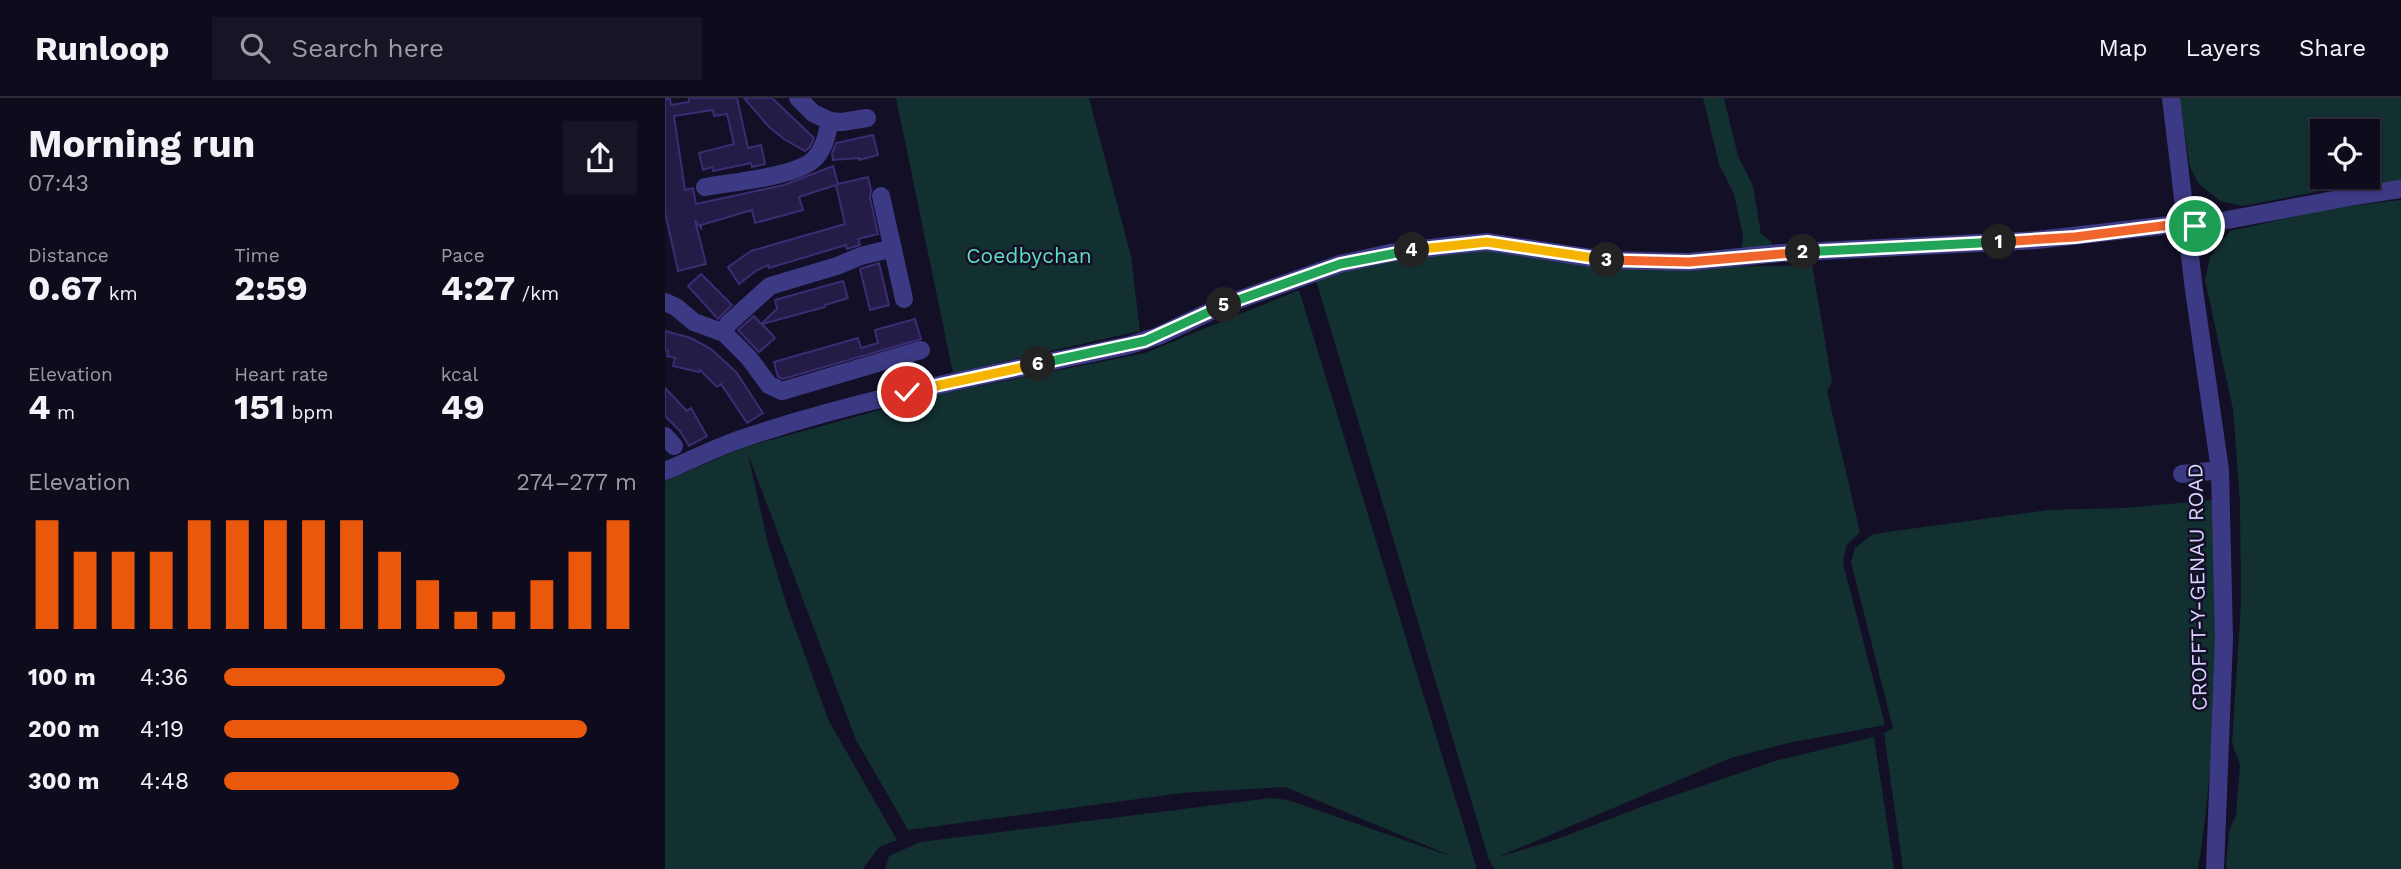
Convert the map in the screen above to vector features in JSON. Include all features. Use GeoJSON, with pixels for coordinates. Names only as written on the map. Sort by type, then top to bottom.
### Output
{"type":"FeatureCollection","features":[{"type":"Feature","properties":{"kind":"street"},"geometry":{"type":"LineString","coordinates":[[798,98],[813,113],[830,121],[867,118]]}},
{"type":"Feature","properties":{"kind":"street","name":"CROFFT-Y-GENAU ROAD"},"geometry":{"type":"LineString","coordinates":[[2171,98],[2220,470],[2224,639],[2215,869]]}},
{"type":"Feature","properties":{"kind":"street"},"geometry":{"type":"LineString","coordinates":[[705,187],[756,180],[802,167],[815,159],[823,146],[830,121]]}},
{"type":"Feature","properties":{"kind":"street"},"geometry":{"type":"LineString","coordinates":[[665,471],[739,440],[854,405],[1130,345],[1306,274],[1390,253],[1487,242],[1604,260],[1689,262],[1780,253],[2037,240],[2178,224],[2195,226],[2401,189]]}},
{"type":"Feature","properties":{"kind":"street"},"geometry":{"type":"LineString","coordinates":[[881,196],[904,299]]}},
{"type":"Feature","properties":{"kind":"street"},"geometry":{"type":"LineString","coordinates":[[724,333],[728,324],[770,286],[861,256],[895,256]]}},
{"type":"Feature","properties":{"kind":"street"},"geometry":{"type":"LineString","coordinates":[[665,302],[676,307],[694,322],[724,333],[748,358],[769,386],[782,391],[921,350]]}},
{"type":"Feature","properties":{"kind":"street"},"geometry":{"type":"LineString","coordinates":[[894,358],[900,382]]}},
{"type":"Feature","properties":{"kind":"street"},"geometry":{"type":"LineString","coordinates":[[2182,474],[2220,470]]}},
{"type":"Feature","properties":{"kind":"green space","name":"Coedbychan"},"geometry":{"type":"Polygon","coordinates":[[[896,98],[1089,98],[1131,256],[1140,331],[953,373],[896,98]]]}},
{"type":"Feature","properties":{"kind":"green space"},"geometry":{"type":"Polygon","coordinates":[[[1703,98],[1724,98],[1738,156],[1753,186],[1761,234],[1772,242],[1771,248],[1742,252],[1743,236],[1734,194],[1719,164],[1703,98]]]}},
{"type":"Feature","properties":{"kind":"green space"},"geometry":{"type":"Polygon","coordinates":[[[2179,98],[2401,98],[2401,181],[2380,183],[2380,119],[2310,119],[2310,189],[2331,189],[2243,206],[2220,201],[2198,183],[2190,167],[2179,98]]]}},
{"type":"Feature","properties":{"kind":"green space"},"geometry":{"type":"Polygon","coordinates":[[[2401,200],[2401,869],[2226,869],[2229,831],[2236,815],[2240,765],[2232,743],[2241,603],[2240,502],[2233,409],[2205,280],[2210,257],[2230,231],[2327,209],[2401,200]]]}},
{"type":"Feature","properties":{"kind":"green space"},"geometry":{"type":"Polygon","coordinates":[[[1495,246],[1712,267],[1812,265],[1832,382],[1827,391],[1860,532],[1846,546],[1843,563],[1885,725],[1788,743],[1731,758],[1498,857],[1552,841],[1775,761],[1874,737],[1894,869],[1495,869],[1489,860],[1316,280],[1361,265],[1495,246]]]}},
{"type":"Feature","properties":{"kind":"green space"},"geometry":{"type":"Polygon","coordinates":[[[1299,290],[1477,869],[885,869],[889,856],[920,842],[1271,798],[1288,800],[1456,858],[1285,787],[1182,793],[908,830],[856,740],[748,454],[767,540],[787,606],[829,721],[897,840],[879,847],[863,869],[665,869],[665,481],[745,447],[935,395],[1145,353],[1299,290]]]}},
{"type":"Feature","properties":{"kind":"green space"},"geometry":{"type":"Polygon","coordinates":[[[2215,500],[2212,731],[2205,823],[2198,869],[1903,869],[1884,733],[1893,728],[1851,562],[1855,548],[1873,534],[2048,510],[2122,508],[2215,500]]]}},
{"type":"Feature","properties":{"kind":"building"},"geometry":{"type":"Polygon","coordinates":[[[689,98],[737,98],[748,148],[761,145],[765,164],[752,167],[751,163],[713,171],[712,167],[703,170],[699,153],[734,144],[727,114],[714,116],[713,110],[674,116],[685,190],[693,188],[696,204],[784,185],[833,166],[838,184],[868,177],[878,234],[858,239],[860,245],[847,249],[846,245],[769,268],[768,265],[739,284],[728,267],[751,251],[845,224],[836,185],[799,197],[803,210],[755,223],[752,210],[701,225],[701,228],[695,220],[706,264],[678,271],[665,212],[665,99],[670,99],[671,105],[689,102],[689,98]]]}},
{"type":"Feature","properties":{"kind":"building"},"geometry":{"type":"Polygon","coordinates":[[[744,98],[772,98],[814,138],[810,147],[805,151],[784,139],[769,127],[744,98]]]}},
{"type":"Feature","properties":{"kind":"building"},"geometry":{"type":"Polygon","coordinates":[[[873,135],[878,155],[859,160],[833,160],[832,153],[836,143],[873,135]]]}},
{"type":"Feature","properties":{"kind":"building"},"geometry":{"type":"Polygon","coordinates":[[[879,263],[889,305],[870,310],[860,269],[879,263]]]}},
{"type":"Feature","properties":{"kind":"building"},"geometry":{"type":"Polygon","coordinates":[[[701,274],[732,305],[718,319],[688,286],[701,274]]]}},
{"type":"Feature","properties":{"kind":"building"},"geometry":{"type":"Polygon","coordinates":[[[843,281],[848,298],[762,324],[775,338],[759,352],[738,330],[754,316],[761,324],[777,309],[775,300],[843,281]]]}},
{"type":"Feature","properties":{"kind":"building"},"geometry":{"type":"Polygon","coordinates":[[[915,319],[921,339],[783,379],[778,377],[774,362],[858,338],[861,348],[878,343],[875,330],[915,319]]]}},
{"type":"Feature","properties":{"kind":"building"},"geometry":{"type":"Polygon","coordinates":[[[665,331],[691,338],[711,349],[736,372],[763,413],[747,423],[721,384],[717,387],[700,370],[699,372],[673,366],[675,358],[667,356],[668,351],[665,350],[665,331]]]}},
{"type":"Feature","properties":{"kind":"building"},"geometry":{"type":"Polygon","coordinates":[[[665,388],[687,411],[691,408],[707,436],[689,446],[680,431],[665,416],[665,388]]]}},
{"type":"Feature","properties":{"kind":"route"},"geometry":{"type":"LineString","coordinates":[[907,392],[1145,341],[1224,305],[1306,274],[1361,258],[1417,249],[1487,242],[1604,260],[1689,262],[1780,253],[2037,240],[2178,224],[2195,226]]}}]}
